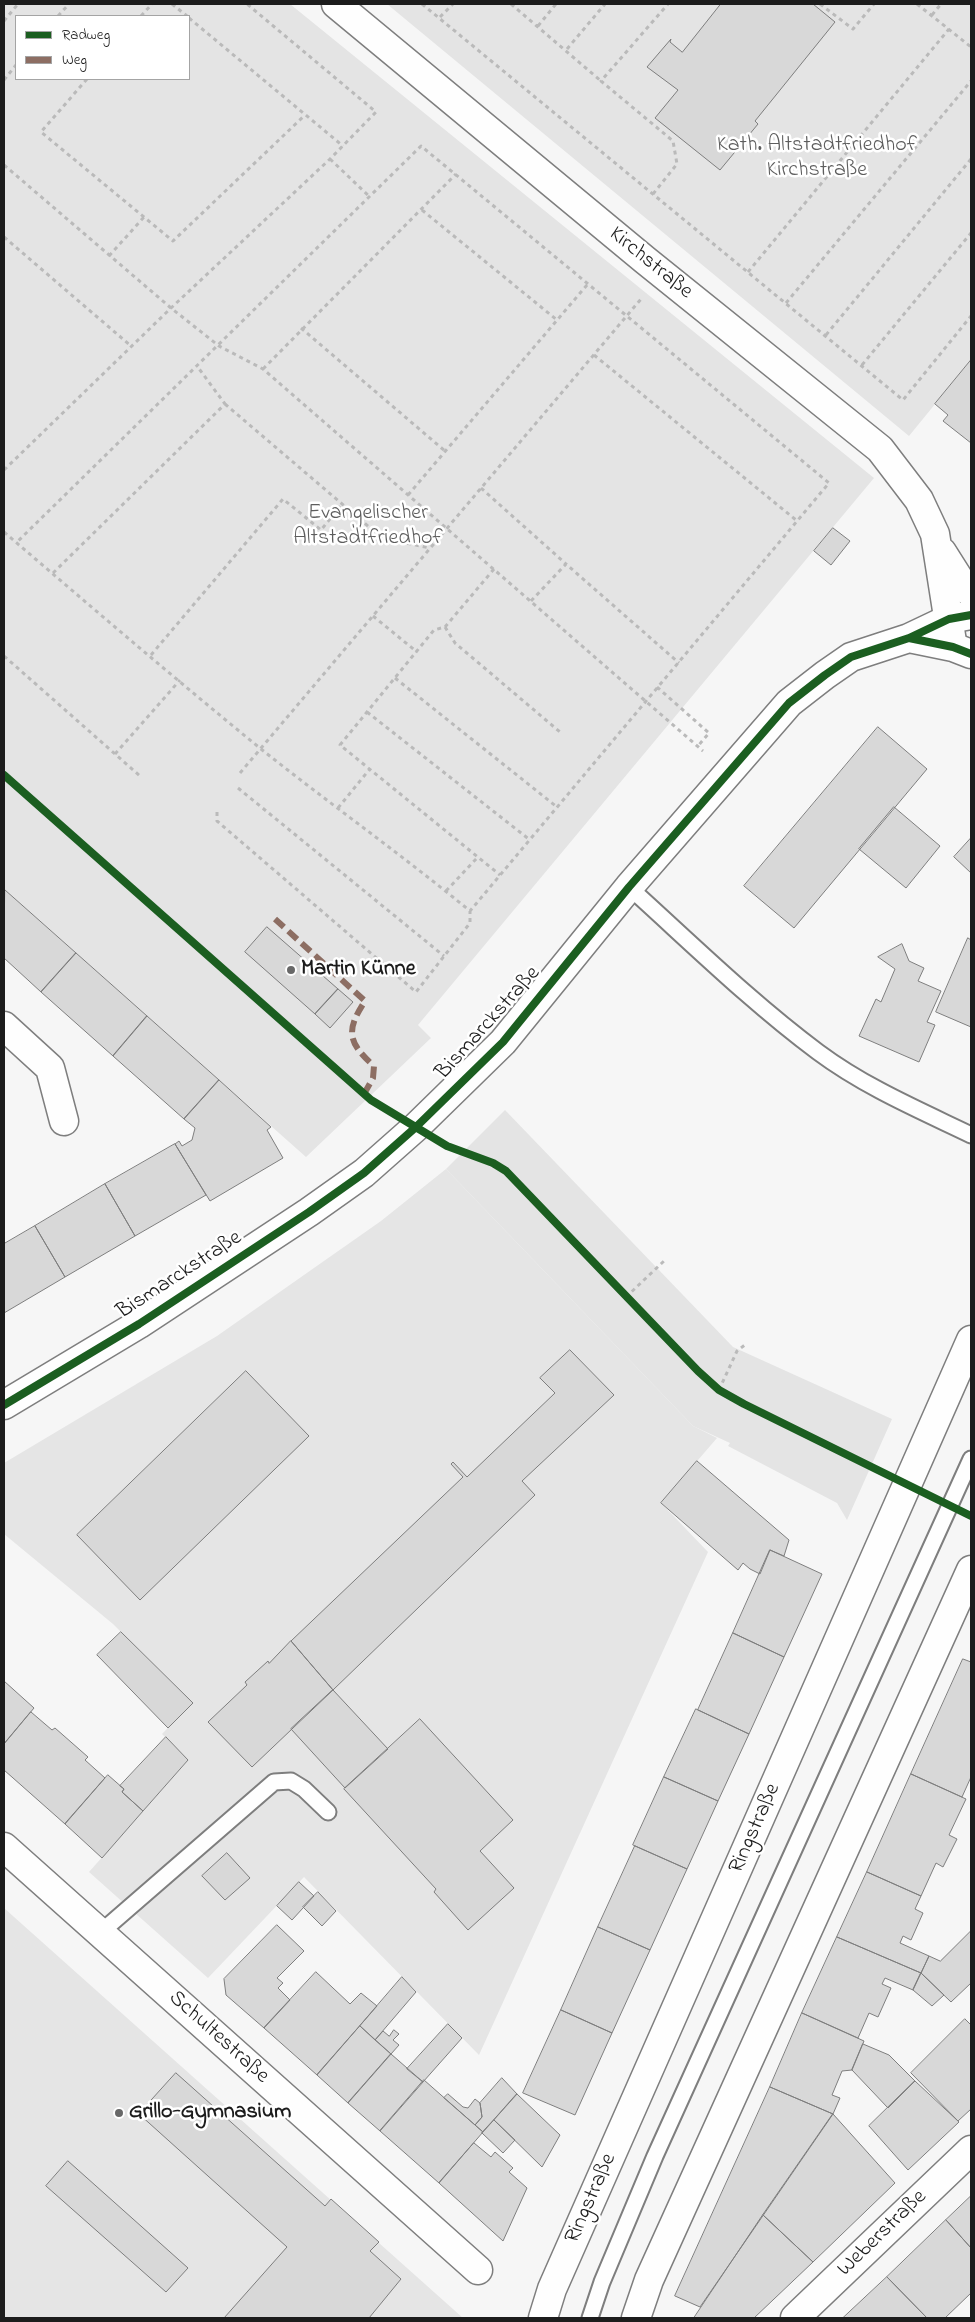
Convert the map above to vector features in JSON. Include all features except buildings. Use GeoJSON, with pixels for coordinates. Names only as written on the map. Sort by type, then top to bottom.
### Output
{"type":"FeatureCollection","features":[{"type":"Feature","properties":{"kind":"street","name":"Kirchstraße"},"geometry":{"type":"LineString","coordinates":[[336,4],[662,274],[880,449],[920,500],[937,544],[960,617],[962,651]]}},
{"type":"Feature","properties":{"kind":"street","name":"Kirchstraße"},"geometry":{"type":"LineString","coordinates":[[937,544],[961,582],[971,593]]}},
{"type":"Feature","properties":{"kind":"street"},"geometry":{"type":"LineString","coordinates":[[909,638],[960,617]]}},
{"type":"Feature","properties":{"kind":"street","name":"Bismarckstraße"},"geometry":{"type":"LineString","coordinates":[[4,1405],[139,1324],[364,1173],[416,1127],[503,1042],[629,887],[728,772],[790,703],[825,675],[851,657],[909,638],[962,651]]}},
{"type":"Feature","properties":{"kind":"street"},"geometry":{"type":"LineString","coordinates":[[4,1026],[50,1068],[64,1121]]}},
{"type":"Feature","properties":{"kind":"street","name":"Ringstraße"},"geometry":{"type":"LineString","coordinates":[[543,2318],[552,2289],[971,1340]]}},
{"type":"Feature","properties":{"kind":"street"},"geometry":{"type":"LineString","coordinates":[[636,2318],[649,2280],[964,1607],[971,1570]]}},
{"type":"Feature","properties":{"kind":"street","name":"Schultestraße"},"geometry":{"type":"LineString","coordinates":[[4,1846],[478,2270]]}},
{"type":"Feature","properties":{"kind":"street","name":"Weberstraße"},"geometry":{"type":"LineString","coordinates":[[795,2318],[971,2150]]}},
{"type":"Feature","properties":{"kind":"lane"},"geometry":{"type":"LineString","coordinates":[[629,887],[751,997],[819,1052],[890,1097],[971,1135]]}},
{"type":"Feature","properties":{"kind":"lane"},"geometry":{"type":"LineString","coordinates":[[590,2318],[602,2282],[655,2156],[971,1459]]}},
{"type":"Feature","properties":{"kind":"lane"},"geometry":{"type":"LineString","coordinates":[[100,1933],[274,1782],[291,1781],[304,1789],[328,1812]]}},
{"type":"Feature","properties":{"kind":"path"},"geometry":{"type":"LineString","coordinates":[[4,20],[18,4]]}},
{"type":"Feature","properties":{"kind":"path"},"geometry":{"type":"LineString","coordinates":[[59,15],[69,4]]}},
{"type":"Feature","properties":{"kind":"path"},"geometry":{"type":"LineString","coordinates":[[142,15],[152,4]]}},
{"type":"Feature","properties":{"kind":"path"},"geometry":{"type":"LineString","coordinates":[[172,4],[186,15]]}},
{"type":"Feature","properties":{"kind":"path"},"geometry":{"type":"LineString","coordinates":[[4,470],[171,308],[343,146],[376,112],[247,4]]}},
{"type":"Feature","properties":{"kind":"path"},"geometry":{"type":"LineString","coordinates":[[422,4],[862,364],[903,400],[971,316]]}},
{"type":"Feature","properties":{"kind":"path"},"geometry":{"type":"LineString","coordinates":[[440,17],[454,4]]}},
{"type":"Feature","properties":{"kind":"path"},"geometry":{"type":"LineString","coordinates":[[511,4],[673,141],[677,164],[653,194]]}},
{"type":"Feature","properties":{"kind":"path"},"geometry":{"type":"LineString","coordinates":[[538,26],[556,4]]}},
{"type":"Feature","properties":{"kind":"path"},"geometry":{"type":"LineString","coordinates":[[567,50],[605,4]]}},
{"type":"Feature","properties":{"kind":"path"},"geometry":{"type":"LineString","coordinates":[[601,81],[668,4]]}},
{"type":"Feature","properties":{"kind":"path"},"geometry":{"type":"LineString","coordinates":[[820,4],[853,30],[874,4]]}},
{"type":"Feature","properties":{"kind":"path"},"geometry":{"type":"LineString","coordinates":[[917,4],[971,47]]}},
{"type":"Feature","properties":{"kind":"path"},"geometry":{"type":"LineString","coordinates":[[932,15],[941,4]]}},
{"type":"Feature","properties":{"kind":"path"},"geometry":{"type":"LineString","coordinates":[[190,19],[304,116],[343,146]]}},
{"type":"Feature","properties":{"kind":"path"},"geometry":{"type":"LineString","coordinates":[[748,272],[949,29]]}},
{"type":"Feature","properties":{"kind":"path"},"geometry":{"type":"LineString","coordinates":[[4,80],[15,67]]}},
{"type":"Feature","properties":{"kind":"path"},"geometry":{"type":"LineString","coordinates":[[86,80],[41,132],[173,241],[304,116]]}},
{"type":"Feature","properties":{"kind":"path"},"geometry":{"type":"LineString","coordinates":[[786,302],[971,81]]}},
{"type":"Feature","properties":{"kind":"path"},"geometry":{"type":"LineString","coordinates":[[16,543],[421,146],[587,285],[828,482],[679,663],[470,911],[470,923],[416,992],[217,821],[217,812]]}},
{"type":"Feature","properties":{"kind":"path"},"geometry":{"type":"LineString","coordinates":[[330,158],[370,197]]}},
{"type":"Feature","properties":{"kind":"path"},"geometry":{"type":"LineString","coordinates":[[826,335],[971,159]]}},
{"type":"Feature","properties":{"kind":"path"},"geometry":{"type":"LineString","coordinates":[[4,165],[109,256],[218,346],[263,369],[728,772]]}},
{"type":"Feature","properties":{"kind":"path"},"geometry":{"type":"LineString","coordinates":[[263,369],[301,328],[422,210],[456,174]]}},
{"type":"Feature","properties":{"kind":"path"},"geometry":{"type":"LineString","coordinates":[[422,210],[557,320]]}},
{"type":"Feature","properties":{"kind":"path"},"geometry":{"type":"LineString","coordinates":[[109,256],[144,217]]}},
{"type":"Feature","properties":{"kind":"path"},"geometry":{"type":"LineString","coordinates":[[862,364],[971,233]]}},
{"type":"Feature","properties":{"kind":"path"},"geometry":{"type":"LineString","coordinates":[[4,237],[132,346]]}},
{"type":"Feature","properties":{"kind":"path"},"geometry":{"type":"LineString","coordinates":[[240,773],[662,274]]}},
{"type":"Feature","properties":{"kind":"path"},"geometry":{"type":"LineString","coordinates":[[408,495],[587,285]]}},
{"type":"Feature","properties":{"kind":"path"},"geometry":{"type":"LineString","coordinates":[[301,328],[445,451]]}},
{"type":"Feature","properties":{"kind":"path"},"geometry":{"type":"LineString","coordinates":[[594,354],[796,520]]}},
{"type":"Feature","properties":{"kind":"path"},"geometry":{"type":"LineString","coordinates":[[197,366],[225,404],[382,538],[430,548]]}},
{"type":"Feature","properties":{"kind":"path"},"geometry":{"type":"LineString","coordinates":[[53,573],[225,404]]}},
{"type":"Feature","properties":{"kind":"path"},"geometry":{"type":"LineString","coordinates":[[481,488],[679,663]]}},
{"type":"Feature","properties":{"kind":"path"},"geometry":{"type":"LineString","coordinates":[[151,655],[283,499],[321,530],[342,504]]}},
{"type":"Feature","properties":{"kind":"path"},"geometry":{"type":"LineString","coordinates":[[4,532],[261,748],[470,911]]}},
{"type":"Feature","properties":{"kind":"path"},"geometry":{"type":"LineString","coordinates":[[531,601],[566,564]]}},
{"type":"Feature","properties":{"kind":"path"},"geometry":{"type":"LineString","coordinates":[[494,569],[445,627],[434,630],[340,745],[500,876]]}},
{"type":"Feature","properties":{"kind":"path"},"geometry":{"type":"LineString","coordinates":[[372,616],[417,652]]}},
{"type":"Feature","properties":{"kind":"path"},"geometry":{"type":"LineString","coordinates":[[445,627],[455,643],[560,732]]}},
{"type":"Feature","properties":{"kind":"path"},"geometry":{"type":"LineString","coordinates":[[4,656],[140,776]]}},
{"type":"Feature","properties":{"kind":"path"},"geometry":{"type":"LineString","coordinates":[[395,678],[557,807]]}},
{"type":"Feature","properties":{"kind":"path"},"geometry":{"type":"LineString","coordinates":[[115,754],[180,680]]}},
{"type":"Feature","properties":{"kind":"path"},"geometry":{"type":"LineString","coordinates":[[657,687],[709,733],[698,746]]}},
{"type":"Feature","properties":{"kind":"path"},"geometry":{"type":"LineString","coordinates":[[368,712],[530,840]]}},
{"type":"Feature","properties":{"kind":"path"},"geometry":{"type":"LineString","coordinates":[[338,808],[370,770]]}},
{"type":"Feature","properties":{"kind":"path"},"geometry":{"type":"LineString","coordinates":[[238,788],[444,956]]}},
{"type":"Feature","properties":{"kind":"path"},"geometry":{"type":"LineString","coordinates":[[446,891],[478,858]]}},
{"type":"Feature","properties":{"kind":"path"},"geometry":{"type":"LineString","coordinates":[[626,1297],[664,1261]]}},
{"type":"Feature","properties":{"kind":"path"},"geometry":{"type":"LineString","coordinates":[[719,1390],[737,1351],[746,1344]]}},
{"type":"Feature","properties":{"kind":"shaded area"},"geometry":{"type":"Polygon","coordinates":[[[446,1169],[693,1426],[717,1438],[661,1503],[708,1552],[479,2055],[304,1877],[208,1978],[89,1872],[188,1760],[162,1734],[192,1703],[113,1624],[4,1534],[4,1463],[217,1336],[381,1221],[446,1169]]]}},
{"type":"Feature","properties":{"kind":"shaded area","name":"Grillo-Gymnasium"},"geometry":{"type":"Polygon","coordinates":[[[4,1908],[463,2318],[4,2318],[4,1908]]]}},
{"type":"Feature","properties":{"kind":"green space","name":"Evangelischer Altstadtfriedhof"},"geometry":{"type":"Polygon","coordinates":[[[4,4],[290,4],[874,478],[418,1025],[431,1038],[306,1157],[4,889],[4,4]]]}},
{"type":"Feature","properties":{"kind":"green space","name":"Kath. Altstadtfriedhof Kirchstraße"},"geometry":{"type":"Polygon","coordinates":[[[387,4],[971,4],[971,360],[909,436],[387,4]]]}},
{"type":"Feature","properties":{"kind":"green space"},"geometry":{"type":"Polygon","coordinates":[[[505,1110],[733,1347],[892,1419],[847,1520],[837,1503],[728,1446],[730,1443],[693,1426],[446,1169],[505,1110]]]}},
{"type":"Feature","properties":{"kind":"marked path"},"geometry":{"type":"LineString","coordinates":[[275,919],[365,1001],[352,1028],[354,1043],[365,1058],[374,1066],[373,1078],[364,1094]]}},
{"type":"Feature","properties":{"kind":"cycle path"},"geometry":{"type":"LineString","coordinates":[[909,638],[949,619],[971,615]]}},
{"type":"Feature","properties":{"kind":"cycle path"},"geometry":{"type":"LineString","coordinates":[[4,1405],[139,1324],[309,1212],[364,1173],[416,1127],[503,1042],[629,887],[789,703],[825,675],[851,657],[909,638],[953,647],[971,654]]}},
{"type":"Feature","properties":{"kind":"cycle path"},"geometry":{"type":"LineString","coordinates":[[4,775],[371,1100],[447,1146],[493,1163],[506,1171],[698,1371],[719,1390],[971,1516]]}},
{"type":"Feature","properties":{"kind":"place","name":"Martin Künne"},"geometry":{"type":"Point","coordinates":[291,970]}},
{"type":"Feature","properties":{"kind":"place","name":"Grillo-Gymnasium"},"geometry":{"type":"Point","coordinates":[119,2113]}}]}
